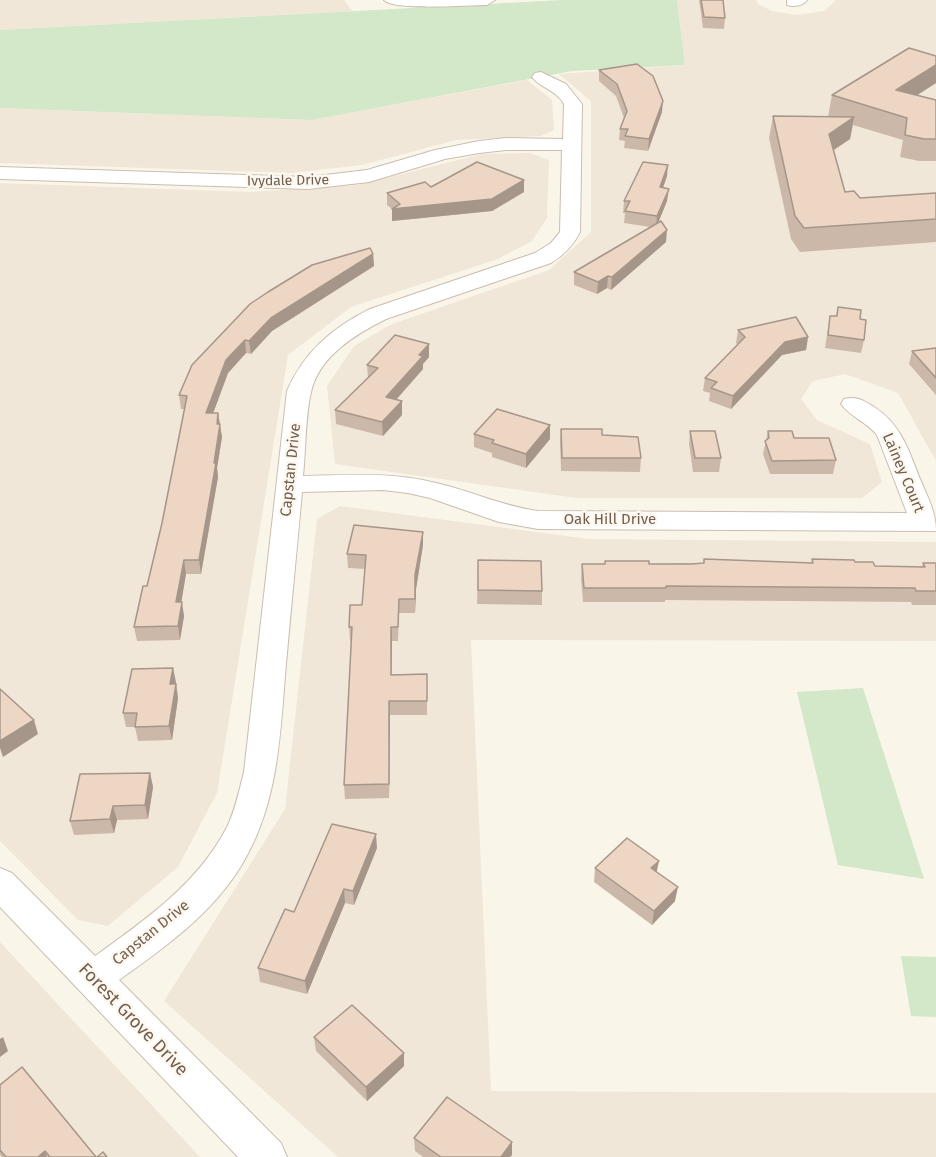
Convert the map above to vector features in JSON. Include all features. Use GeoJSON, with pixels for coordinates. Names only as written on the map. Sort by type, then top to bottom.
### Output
{"type":"FeatureCollection","features":[{"type":"Feature","properties":{"kind":"street"},"geometry":{"type":"LineString","coordinates":[[392,0],[427,2],[487,0]]}},
{"type":"Feature","properties":{"kind":"street","name":"Capstan Drive"},"geometry":{"type":"LineString","coordinates":[[93,978],[153,934],[190,902],[220,868],[241,835],[254,802],[260,772],[299,391],[306,373],[320,353],[337,337],[378,314],[543,258],[566,242],[570,232],[573,104],[560,87],[541,77]]}},
{"type":"Feature","properties":{"kind":"street","name":"Ivydale Drive"},"geometry":{"type":"LineString","coordinates":[[0,173],[308,183],[369,176],[442,154],[479,147],[506,144],[572,145]]}},
{"type":"Feature","properties":{"kind":"street","name":"Lainey Court"},"geometry":{"type":"LineString","coordinates":[[853,404],[879,421],[889,434],[930,522]]}},
{"type":"Feature","properties":{"kind":"street","name":"Oak Hill Drive"},"geometry":{"type":"LineString","coordinates":[[290,484],[368,482],[408,484],[509,516],[538,520],[930,522]]}},
{"type":"Feature","properties":{"kind":"street","name":"Forest Grove Drive"},"geometry":{"type":"LineString","coordinates":[[0,884],[266,1157]]}},
{"type":"Feature","properties":{"kind":"shaded area"},"geometry":{"type":"Polygon","coordinates":[[[0,0],[344,0],[352,11],[0,30],[0,0]]]}},
{"type":"Feature","properties":{"kind":"shaded area"},"geometry":{"type":"Polygon","coordinates":[[[677,0],[756,0],[758,4],[772,11],[797,15],[824,11],[836,0],[936,0],[936,461],[898,393],[845,374],[813,381],[801,399],[817,420],[870,444],[882,482],[862,498],[576,498],[335,464],[327,386],[354,346],[392,324],[549,270],[591,232],[591,101],[559,74],[685,65],[677,0]]]}},
{"type":"Feature","properties":{"kind":"shaded area"},"geometry":{"type":"Polygon","coordinates":[[[527,80],[552,100],[554,130],[541,136],[456,140],[362,165],[291,173],[0,163],[0,108],[312,120],[527,80]]]}},
{"type":"Feature","properties":{"kind":"shaded area"},"geometry":{"type":"Polygon","coordinates":[[[530,153],[549,160],[547,218],[532,241],[498,259],[351,307],[288,355],[217,793],[178,867],[108,926],[78,920],[0,841],[0,183],[251,192],[358,185],[482,154],[530,153]]]}},
{"type":"Feature","properties":{"kind":"shaded area"},"geometry":{"type":"Polygon","coordinates":[[[340,506],[589,539],[936,542],[936,641],[471,640],[491,1091],[936,1093],[936,1157],[338,1157],[164,1001],[285,809],[317,519],[340,506]]]}},
{"type":"Feature","properties":{"kind":"shaded area"},"geometry":{"type":"Polygon","coordinates":[[[0,942],[200,1157],[0,1157],[0,942]]]}},
{"type":"Feature","properties":{"kind":"green space"},"geometry":{"type":"Polygon","coordinates":[[[562,0],[677,0],[685,65],[572,71],[312,120],[0,108],[0,30],[562,0]]]}},
{"type":"Feature","properties":{"kind":"green space"},"geometry":{"type":"Polygon","coordinates":[[[863,688],[924,879],[838,865],[797,692],[863,688]]]}},
{"type":"Feature","properties":{"kind":"green space"},"geometry":{"type":"Polygon","coordinates":[[[901,956],[936,957],[936,1017],[911,1016],[901,956]]]}},
{"type":"Feature","properties":{"kind":"building"},"geometry":{"type":"Polygon","coordinates":[[[701,0],[723,0],[725,18],[704,17],[701,0]]]}},
{"type":"Feature","properties":{"kind":"building"},"geometry":{"type":"Polygon","coordinates":[[[909,48],[936,56],[936,65],[896,90],[936,100],[936,139],[905,135],[907,118],[832,95],[909,48]]]}},
{"type":"Feature","properties":{"kind":"building"},"geometry":{"type":"Polygon","coordinates":[[[637,64],[653,76],[663,101],[649,139],[625,136],[628,129],[620,129],[627,111],[617,84],[599,70],[637,64]]]}},
{"type":"Feature","properties":{"kind":"building"},"geometry":{"type":"Polygon","coordinates":[[[773,116],[854,117],[829,134],[845,192],[854,191],[860,198],[936,193],[936,219],[804,228],[795,216],[773,116]]]}},
{"type":"Feature","properties":{"kind":"building"},"geometry":{"type":"Polygon","coordinates":[[[477,162],[524,180],[492,199],[392,209],[400,204],[387,193],[425,182],[431,187],[477,162]]]}},
{"type":"Feature","properties":{"kind":"building"},"geometry":{"type":"Polygon","coordinates":[[[643,162],[668,165],[660,187],[669,189],[657,216],[625,211],[630,201],[624,201],[643,162]]]}},
{"type":"Feature","properties":{"kind":"building"},"geometry":{"type":"Polygon","coordinates":[[[661,221],[667,230],[612,277],[608,276],[598,282],[574,272],[661,221]]]}},
{"type":"Feature","properties":{"kind":"building"},"geometry":{"type":"Polygon","coordinates":[[[370,248],[373,254],[271,318],[249,341],[245,340],[226,360],[206,413],[218,413],[217,424],[220,424],[214,463],[216,463],[199,560],[184,560],[176,602],[182,602],[178,626],[134,627],[143,586],[147,586],[162,523],[187,396],[179,395],[192,365],[250,304],[268,292],[312,265],[370,248]]]}},
{"type":"Feature","properties":{"kind":"building"},"geometry":{"type":"Polygon","coordinates":[[[838,307],[861,310],[860,319],[866,320],[864,340],[828,335],[830,316],[837,316],[838,307]]]}},
{"type":"Feature","properties":{"kind":"building"},"geometry":{"type":"Polygon","coordinates":[[[796,317],[808,337],[785,342],[733,396],[711,388],[717,382],[705,378],[745,337],[738,330],[796,317]]]}},
{"type":"Feature","properties":{"kind":"building"},"geometry":{"type":"Polygon","coordinates":[[[395,335],[429,344],[419,355],[423,356],[386,397],[402,401],[382,422],[335,410],[378,368],[367,365],[395,335]]]}},
{"type":"Feature","properties":{"kind":"building"},"geometry":{"type":"Polygon","coordinates":[[[936,348],[936,378],[912,351],[936,348]]]}},
{"type":"Feature","properties":{"kind":"building"},"geometry":{"type":"Polygon","coordinates":[[[497,409],[550,425],[526,454],[492,443],[494,440],[474,434],[497,409]]]}},
{"type":"Feature","properties":{"kind":"building"},"geometry":{"type":"Polygon","coordinates":[[[561,429],[602,429],[602,435],[638,437],[641,458],[562,458],[561,429]]]}},
{"type":"Feature","properties":{"kind":"building"},"geometry":{"type":"Polygon","coordinates":[[[690,431],[715,431],[721,458],[695,458],[690,431]]]}},
{"type":"Feature","properties":{"kind":"building"},"geometry":{"type":"Polygon","coordinates":[[[768,431],[792,431],[794,438],[829,438],[836,460],[772,461],[765,441],[769,438],[768,431]]]}},
{"type":"Feature","properties":{"kind":"building"},"geometry":{"type":"Polygon","coordinates":[[[354,525],[423,532],[415,575],[415,599],[399,599],[398,627],[391,627],[391,675],[427,674],[427,701],[389,701],[389,784],[344,785],[352,627],[349,627],[350,605],[362,605],[366,555],[347,554],[354,525]]]}},
{"type":"Feature","properties":{"kind":"building"},"geometry":{"type":"Polygon","coordinates":[[[704,559],[813,563],[812,559],[854,560],[855,562],[873,562],[875,566],[925,567],[923,563],[936,563],[936,591],[916,591],[915,588],[666,586],[666,588],[584,588],[582,564],[605,564],[605,561],[649,561],[649,564],[691,564],[704,563],[704,559]]]}},
{"type":"Feature","properties":{"kind":"building"},"geometry":{"type":"Polygon","coordinates":[[[478,560],[541,561],[542,591],[478,590],[478,560]]]}},
{"type":"Feature","properties":{"kind":"building"},"geometry":{"type":"Polygon","coordinates":[[[173,668],[170,684],[176,684],[169,726],[135,727],[137,713],[123,713],[132,669],[173,668]]]}},
{"type":"Feature","properties":{"kind":"building"},"geometry":{"type":"Polygon","coordinates":[[[0,689],[34,720],[0,741],[0,689]]]}},
{"type":"Feature","properties":{"kind":"building"},"geometry":{"type":"Polygon","coordinates":[[[150,773],[145,805],[113,806],[110,819],[70,821],[80,774],[150,773]]]}},
{"type":"Feature","properties":{"kind":"building"},"geometry":{"type":"Polygon","coordinates":[[[332,824],[376,834],[353,891],[344,889],[305,981],[258,968],[285,909],[294,912],[332,824]]]}},
{"type":"Feature","properties":{"kind":"building"},"geometry":{"type":"Polygon","coordinates":[[[627,838],[659,861],[651,868],[678,887],[654,911],[595,868],[627,838]]]}},
{"type":"Feature","properties":{"kind":"building"},"geometry":{"type":"Polygon","coordinates":[[[352,1005],[404,1053],[366,1087],[314,1037],[352,1005]]]}},
{"type":"Feature","properties":{"kind":"building"},"geometry":{"type":"Polygon","coordinates":[[[22,1067],[96,1157],[50,1157],[45,1151],[38,1157],[6,1157],[0,1150],[0,1085],[22,1067]]]}},
{"type":"Feature","properties":{"kind":"building"},"geometry":{"type":"Polygon","coordinates":[[[447,1097],[512,1142],[501,1157],[441,1157],[414,1138],[447,1097]]]}},
{"type":"Feature","properties":{"kind":"building"},"geometry":{"type":"Polygon","coordinates":[[[103,1152],[107,1157],[97,1157],[103,1152]]]}}]}
